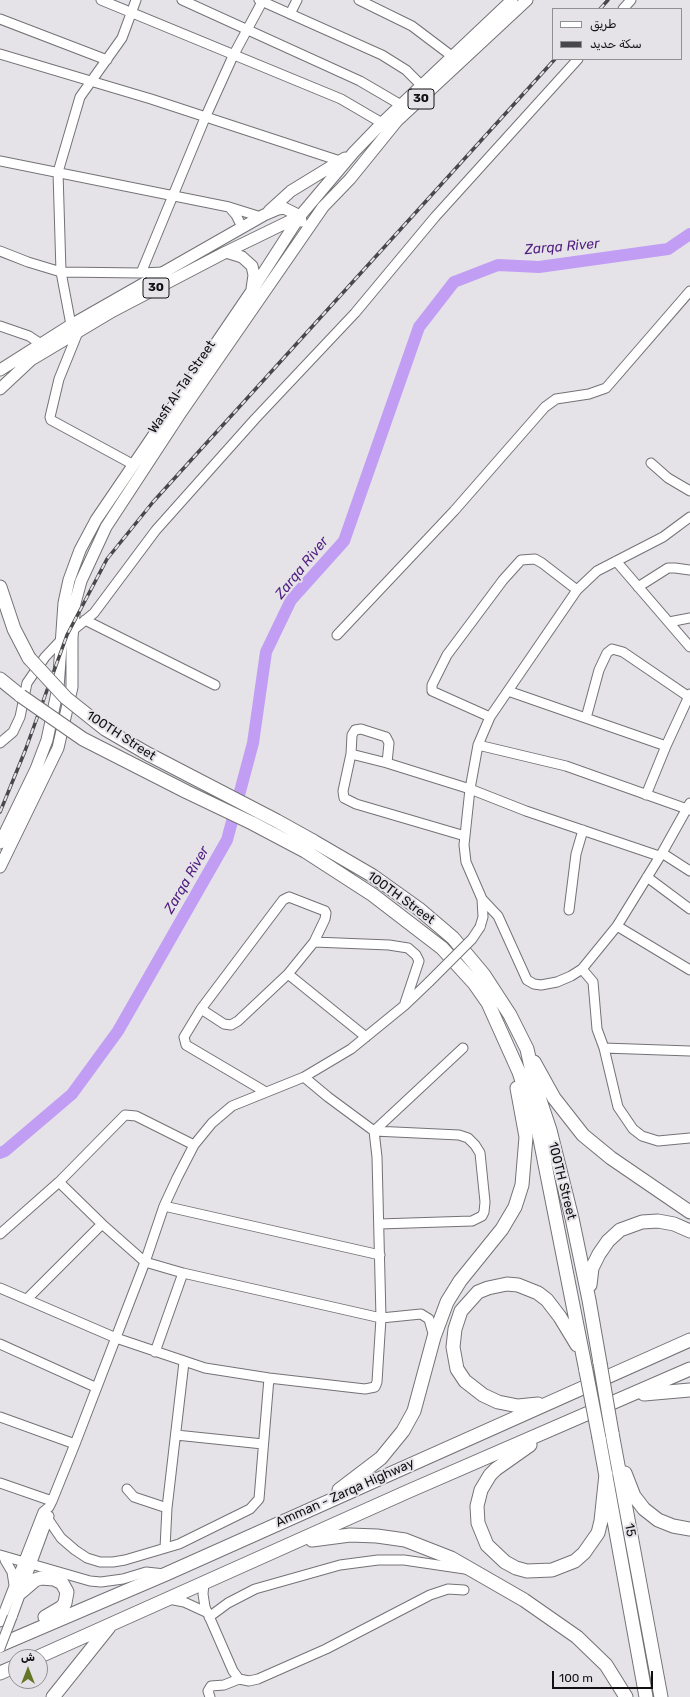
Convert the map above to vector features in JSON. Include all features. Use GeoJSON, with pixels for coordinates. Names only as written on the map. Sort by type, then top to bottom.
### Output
{"type":"FeatureCollection","features":[{"type":"Feature","properties":{"kind":"highway","name":"100TH Street"},"geometry":{"type":"LineString","coordinates":[[0,587],[10,618],[29,658],[66,698],[105,729],[148,754],[277,821],[442,948],[474,983],[488,1003],[513,1058],[530,1106],[544,1157],[586,1371]]}},
{"type":"Feature","properties":{"kind":"highway","name":"100TH Street"},"geometry":{"type":"LineString","coordinates":[[0,678],[22,696],[83,739],[252,823],[309,846],[373,876],[419,909],[453,938],[484,975],[510,1015],[527,1049],[535,1085],[550,1130],[589,1300],[600,1363]]}},
{"type":"Feature","properties":{"kind":"highway"},"geometry":{"type":"LineString","coordinates":[[527,1049],[554,1098],[584,1135],[611,1158],[690,1212]]}},
{"type":"Feature","properties":{"kind":"highway"},"geometry":{"type":"LineString","coordinates":[[321,1504],[372,1465],[389,1449],[403,1431],[414,1411],[434,1337],[447,1302],[460,1281],[502,1230],[515,1208],[522,1185],[526,1137],[513,1058]]}},
{"type":"Feature","properties":{"kind":"highway"},"geometry":{"type":"LineString","coordinates":[[589,1300],[590,1276],[595,1261],[608,1241],[620,1230],[642,1222],[658,1221],[674,1224],[690,1231]]}},
{"type":"Feature","properties":{"kind":"highway"},"geometry":{"type":"LineString","coordinates":[[551,1402],[527,1406],[506,1404],[483,1395],[465,1381],[457,1369],[453,1347],[455,1328],[461,1311],[478,1292],[488,1288],[507,1284],[528,1288],[547,1300],[554,1308],[582,1354]]}},
{"type":"Feature","properties":{"kind":"highway"},"geometry":{"type":"LineString","coordinates":[[672,1349],[690,1337]]}},
{"type":"Feature","properties":{"kind":"highway","name":"Amman - Zarqa Highway"},"geometry":{"type":"LineString","coordinates":[[0,1645],[166,1574],[690,1340]]}},
{"type":"Feature","properties":{"kind":"highway","name":"15"},"geometry":{"type":"LineString","coordinates":[[600,1363],[615,1453],[661,1697]]}},
{"type":"Feature","properties":{"kind":"highway","name":"Amman - Zarqa Highway"},"geometry":{"type":"LineString","coordinates":[[48,1653],[204,1582],[632,1396],[690,1369]]}},
{"type":"Feature","properties":{"kind":"highway","name":"15"},"geometry":{"type":"LineString","coordinates":[[586,1371],[646,1697]]}},
{"type":"Feature","properties":{"kind":"highway"},"geometry":{"type":"LineString","coordinates":[[632,1396],[690,1390]]}},
{"type":"Feature","properties":{"kind":"highway"},"geometry":{"type":"LineString","coordinates":[[540,1435],[526,1448],[496,1469],[485,1482],[478,1498],[477,1514],[481,1534],[487,1545],[504,1562],[527,1571],[552,1570],[569,1564],[584,1554],[595,1539],[601,1521],[606,1474]]}},
{"type":"Feature","properties":{"kind":"highway"},"geometry":{"type":"LineString","coordinates":[[615,1453],[624,1469],[634,1496],[644,1509],[658,1520],[673,1526],[690,1529]]}},
{"type":"Feature","properties":{"kind":"highway"},"geometry":{"type":"LineString","coordinates":[[291,1544],[350,1535],[405,1540],[431,1548],[476,1571],[543,1612],[577,1637],[606,1665],[626,1697]]}},
{"type":"Feature","properties":{"kind":"highway"},"geometry":{"type":"LineString","coordinates":[[15,1638],[27,1626],[62,1607],[66,1603],[67,1592],[58,1581],[41,1578],[18,1588]]}},
{"type":"Feature","properties":{"kind":"highway"},"geometry":{"type":"LineString","coordinates":[[53,1697],[111,1625]]}},
{"type":"Feature","properties":{"kind":"main road","name":"Wasfi Al-Tal Street"},"geometry":{"type":"LineString","coordinates":[[0,843],[33,776],[47,740],[58,688],[64,603],[69,580],[80,550],[96,520],[252,292],[300,216],[354,152],[382,122],[402,105],[512,0]]}},
{"type":"Feature","properties":{"kind":"main road","name":"Wasfi Al-Tal Street"},"geometry":{"type":"LineString","coordinates":[[0,867],[60,744],[72,687],[72,632],[75,603],[80,581],[106,527],[182,411],[323,207],[350,179],[397,121],[527,0]]}},
{"type":"Feature","properties":{"kind":"main road"},"geometry":{"type":"LineString","coordinates":[[262,216],[288,193],[354,152]]}},
{"type":"Feature","properties":{"kind":"main road","name":"30"},"geometry":{"type":"LineString","coordinates":[[0,370],[41,344],[300,216],[323,207]]}},
{"type":"Feature","properties":{"kind":"main road","name":"30"},"geometry":{"type":"LineString","coordinates":[[0,389],[31,360],[75,328],[165,272],[242,227],[278,209],[284,208],[300,216]]}},
{"type":"Feature","properties":{"kind":"main road"},"geometry":{"type":"LineString","coordinates":[[300,216],[304,234]]}},
{"type":"Feature","properties":{"kind":"main road"},"geometry":{"type":"LineString","coordinates":[[226,252],[242,257],[252,266],[254,275],[252,292]]}},
{"type":"Feature","properties":{"kind":"street"},"geometry":{"type":"LineString","coordinates":[[101,0],[341,99],[382,122]]}},
{"type":"Feature","properties":{"kind":"street"},"geometry":{"type":"LineString","coordinates":[[134,465],[51,420],[50,417],[59,379],[75,328],[60,272],[58,172],[74,112],[80,97],[122,38],[136,0]]}},
{"type":"Feature","properties":{"kind":"street"},"geometry":{"type":"LineString","coordinates":[[182,0],[360,81],[402,105]]}},
{"type":"Feature","properties":{"kind":"street"},"geometry":{"type":"LineString","coordinates":[[290,14],[297,0]]}},
{"type":"Feature","properties":{"kind":"street"},"geometry":{"type":"LineString","coordinates":[[359,0],[412,26],[453,57]]}},
{"type":"Feature","properties":{"kind":"street"},"geometry":{"type":"LineString","coordinates":[[624,8],[631,0]]}},
{"type":"Feature","properties":{"kind":"street"},"geometry":{"type":"LineString","coordinates":[[141,273],[205,118],[234,56],[248,31],[261,1],[393,61],[411,74],[422,86]]}},
{"type":"Feature","properties":{"kind":"street"},"geometry":{"type":"LineString","coordinates":[[0,19],[107,60]]}},
{"type":"Feature","properties":{"kind":"street"},"geometry":{"type":"LineString","coordinates":[[0,54],[151,99],[205,118],[340,161]]}},
{"type":"Feature","properties":{"kind":"street"},"geometry":{"type":"LineString","coordinates":[[0,743],[13,732],[20,717],[27,683],[45,657],[61,640],[94,613],[156,530],[255,418],[354,313],[436,217],[577,60]]}},
{"type":"Feature","properties":{"kind":"street"},"geometry":{"type":"LineString","coordinates":[[0,161],[173,197],[229,207],[262,216]]}},
{"type":"Feature","properties":{"kind":"street"},"geometry":{"type":"LineString","coordinates":[[229,207],[236,215],[242,227]]}},
{"type":"Feature","properties":{"kind":"street"},"geometry":{"type":"LineString","coordinates":[[0,251],[60,272],[165,272]]}},
{"type":"Feature","properties":{"kind":"street"},"geometry":{"type":"LineString","coordinates":[[337,635],[454,511],[545,407],[556,399],[589,394],[606,388],[690,291]]}},
{"type":"Feature","properties":{"kind":"street"},"geometry":{"type":"LineString","coordinates":[[0,326],[29,336],[41,344]]}},
{"type":"Feature","properties":{"kind":"street"},"geometry":{"type":"LineString","coordinates":[[650,463],[672,481],[690,491]]}},
{"type":"Feature","properties":{"kind":"street"},"geometry":{"type":"LineString","coordinates":[[478,745],[566,766],[646,795],[689,808],[617,926],[582,969],[571,976],[552,983],[534,984],[527,980],[501,922],[482,899],[466,862],[464,854],[464,836],[470,789],[478,745],[490,717],[577,590],[597,572],[663,537],[690,517]]}},
{"type":"Feature","properties":{"kind":"street"},"geometry":{"type":"LineString","coordinates":[[490,717],[432,691],[432,685],[447,655],[503,580],[521,560],[526,558],[539,561],[577,590]]}},
{"type":"Feature","properties":{"kind":"street"},"geometry":{"type":"LineString","coordinates":[[616,561],[690,647]]}},
{"type":"Feature","properties":{"kind":"street"},"geometry":{"type":"LineString","coordinates":[[638,587],[668,568],[690,570]]}},
{"type":"Feature","properties":{"kind":"street"},"geometry":{"type":"LineString","coordinates":[[669,622],[690,618]]}},
{"type":"Feature","properties":{"kind":"street"},"geometry":{"type":"LineString","coordinates":[[85,620],[215,685]]}},
{"type":"Feature","properties":{"kind":"street"},"geometry":{"type":"LineString","coordinates":[[586,718],[599,670],[607,653],[612,649],[623,652],[689,696],[646,795]]}},
{"type":"Feature","properties":{"kind":"street"},"geometry":{"type":"LineString","coordinates":[[508,691],[666,746]]}},
{"type":"Feature","properties":{"kind":"street"},"geometry":{"type":"LineString","coordinates":[[387,763],[389,743],[386,738],[361,729],[353,732],[351,754],[343,791],[344,798],[356,804],[464,836]]}},
{"type":"Feature","properties":{"kind":"street"},"geometry":{"type":"LineString","coordinates":[[351,754],[387,763],[470,789],[584,830],[661,855],[690,870]]}},
{"type":"Feature","properties":{"kind":"street"},"geometry":{"type":"LineString","coordinates":[[568,910],[576,854],[584,830]]}},
{"type":"Feature","properties":{"kind":"street"},"geometry":{"type":"LineString","coordinates":[[646,877],[690,909]]}},
{"type":"Feature","properties":{"kind":"street"},"geometry":{"type":"LineString","coordinates":[[201,1009],[224,1024],[231,1025],[238,1021],[288,974],[314,942],[325,919],[326,913],[293,898],[286,898],[201,1009],[184,1036],[186,1045],[264,1091]]}},
{"type":"Feature","properties":{"kind":"street"},"geometry":{"type":"LineString","coordinates":[[0,1648],[5,1618],[48,1519],[51,1504],[75,1444],[95,1387],[116,1338],[145,1262],[164,1206],[194,1146],[212,1123],[232,1106],[264,1091],[304,1076],[351,1049],[405,1005],[472,939],[480,927],[483,917],[482,899]]}},
{"type":"Feature","properties":{"kind":"street"},"geometry":{"type":"LineString","coordinates":[[617,926],[690,970]]}},
{"type":"Feature","properties":{"kind":"street"},"geometry":{"type":"LineString","coordinates":[[314,942],[389,945],[408,948],[416,955],[419,961],[405,1005]]}},
{"type":"Feature","properties":{"kind":"street"},"geometry":{"type":"LineString","coordinates":[[582,969],[593,982],[597,1029],[604,1048],[618,1107],[633,1129],[642,1136],[658,1141],[690,1138]]}},
{"type":"Feature","properties":{"kind":"street"},"geometry":{"type":"LineString","coordinates":[[288,974],[366,1037]]}},
{"type":"Feature","properties":{"kind":"street"},"geometry":{"type":"LineString","coordinates":[[374,1131],[463,1048]]}},
{"type":"Feature","properties":{"kind":"street"},"geometry":{"type":"LineString","coordinates":[[604,1048],[690,1051]]}},
{"type":"Feature","properties":{"kind":"street"},"geometry":{"type":"LineString","coordinates":[[304,1076],[328,1097],[374,1131],[459,1135],[468,1138],[480,1153],[485,1202],[482,1216],[472,1221],[379,1224]]}},
{"type":"Feature","properties":{"kind":"street"},"geometry":{"type":"LineString","coordinates":[[0,1234],[59,1182],[125,1115],[136,1116],[194,1146]]}},
{"type":"Feature","properties":{"kind":"street"},"geometry":{"type":"LineString","coordinates":[[0,1288],[116,1338],[184,1362],[212,1370],[365,1389],[373,1388],[378,1382],[381,1318],[377,1152],[374,1131]]}},
{"type":"Feature","properties":{"kind":"street"},"geometry":{"type":"LineString","coordinates":[[59,1182],[102,1224],[145,1262],[183,1274],[381,1318],[421,1314],[429,1319],[434,1337]]}},
{"type":"Feature","properties":{"kind":"street"},"geometry":{"type":"LineString","coordinates":[[164,1206],[380,1255]]}},
{"type":"Feature","properties":{"kind":"street"},"geometry":{"type":"LineString","coordinates":[[27,1299],[102,1224]]}},
{"type":"Feature","properties":{"kind":"street"},"geometry":{"type":"LineString","coordinates":[[155,1352],[183,1274]]}},
{"type":"Feature","properties":{"kind":"street"},"geometry":{"type":"LineString","coordinates":[[0,1344],[95,1387]]}},
{"type":"Feature","properties":{"kind":"street"},"geometry":{"type":"LineString","coordinates":[[166,1548],[167,1508],[184,1362]]}},
{"type":"Feature","properties":{"kind":"street"},"geometry":{"type":"LineString","coordinates":[[48,1519],[60,1538],[87,1558],[100,1562],[126,1560],[166,1548],[203,1534],[254,1506],[259,1499],[269,1378]]}},
{"type":"Feature","properties":{"kind":"street"},"geometry":{"type":"LineString","coordinates":[[0,1417],[75,1444]]}},
{"type":"Feature","properties":{"kind":"street"},"geometry":{"type":"LineString","coordinates":[[176,1435],[263,1444]]}},
{"type":"Feature","properties":{"kind":"street"},"geometry":{"type":"LineString","coordinates":[[0,1483],[51,1504]]}},
{"type":"Feature","properties":{"kind":"street"},"geometry":{"type":"LineString","coordinates":[[127,1489],[134,1497],[167,1508]]}},
{"type":"Feature","properties":{"kind":"street"},"geometry":{"type":"LineString","coordinates":[[27,1565],[43,1512],[51,1504]]}},
{"type":"Feature","properties":{"kind":"street"},"geometry":{"type":"LineString","coordinates":[[2,1558],[101,1582],[112,1582],[146,1572],[166,1574]]}},
{"type":"Feature","properties":{"kind":"street"},"geometry":{"type":"LineString","coordinates":[[2,1558],[12,1572],[18,1588]]}},
{"type":"Feature","properties":{"kind":"street"},"geometry":{"type":"LineString","coordinates":[[208,1615],[255,1589],[327,1568],[352,1563],[378,1560],[410,1560],[476,1571]]}},
{"type":"Feature","properties":{"kind":"street"},"geometry":{"type":"LineString","coordinates":[[27,1565],[50,1575],[58,1581]]}},
{"type":"Feature","properties":{"kind":"street"},"geometry":{"type":"LineString","coordinates":[[204,1582],[204,1600],[208,1615],[232,1671],[239,1679]]}},
{"type":"Feature","properties":{"kind":"street"},"geometry":{"type":"LineString","coordinates":[[210,1697],[208,1691],[211,1686],[230,1683],[239,1679],[249,1681],[258,1679],[346,1640],[430,1595],[448,1589],[464,1590]]}},
{"type":"Feature","properties":{"kind":"street"},"geometry":{"type":"LineString","coordinates":[[169,1599],[188,1603],[208,1615]]}},
{"type":"Feature","properties":{"kind":"waterway","name":"Zarqa River"},"geometry":{"type":"LineString","coordinates":[[0,1153],[5,1151],[72,1094],[118,1031],[227,840],[253,743],[266,652],[291,600],[344,541],[419,327],[454,282],[498,265],[539,267],[668,249],[690,234]]}},
{"type":"Feature","properties":{"kind":"railway"},"geometry":{"type":"LineString","coordinates":[[601,8],[608,0]]}},
{"type":"Feature","properties":{"kind":"railway"},"geometry":{"type":"LineString","coordinates":[[0,812],[25,751],[67,635],[107,559],[153,502],[554,60]]}}]}
